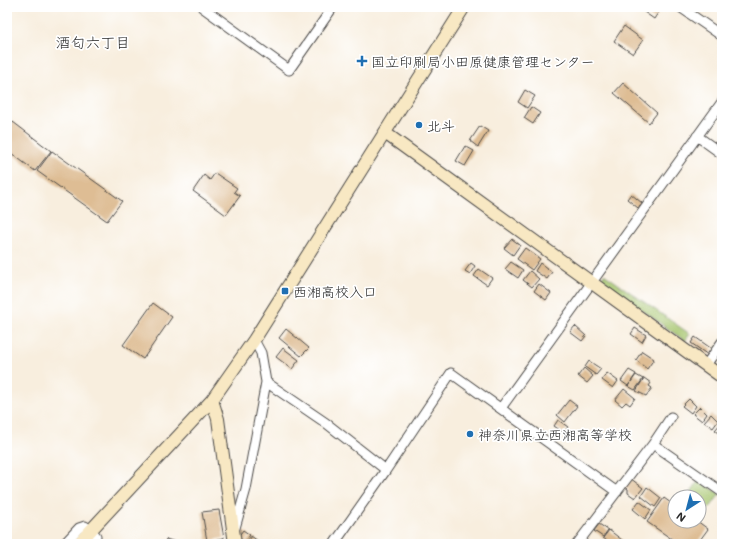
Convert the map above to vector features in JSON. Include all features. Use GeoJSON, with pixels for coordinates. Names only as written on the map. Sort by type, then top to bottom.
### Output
{"type":"FeatureCollection","features":[{"type":"Feature","properties":{"kind":"street"},"geometry":{"type":"LineString","coordinates":[[202,7],[289,70],[333,7]]}},
{"type":"Feature","properties":{"kind":"street"},"geometry":{"type":"LineString","coordinates":[[78,544],[212,400],[254,340],[464,7]]}},
{"type":"Feature","properties":{"kind":"street"},"geometry":{"type":"LineString","coordinates":[[680,7],[722,36]]}},
{"type":"Feature","properties":{"kind":"street"},"geometry":{"type":"LineString","coordinates":[[500,408],[722,102]]}},
{"type":"Feature","properties":{"kind":"street"},"geometry":{"type":"LineString","coordinates":[[385,132],[722,377]]}},
{"type":"Feature","properties":{"kind":"street"},"geometry":{"type":"LineString","coordinates":[[697,136],[722,154]]}},
{"type":"Feature","properties":{"kind":"street"},"geometry":{"type":"LineString","coordinates":[[234,532],[246,489],[266,382],[261,353],[254,340]]}},
{"type":"Feature","properties":{"kind":"street"},"geometry":{"type":"LineString","coordinates":[[706,365],[722,342]]}},
{"type":"Feature","properties":{"kind":"street"},"geometry":{"type":"LineString","coordinates":[[334,544],[451,373],[617,492]]}},
{"type":"Feature","properties":{"kind":"street"},"geometry":{"type":"LineString","coordinates":[[266,382],[326,423],[386,470]]}},
{"type":"Feature","properties":{"kind":"street"},"geometry":{"type":"LineString","coordinates":[[212,400],[218,419],[235,544]]}},
{"type":"Feature","properties":{"kind":"street"},"geometry":{"type":"LineString","coordinates":[[578,544],[653,444],[671,416]]}},
{"type":"Feature","properties":{"kind":"street"},"geometry":{"type":"LineString","coordinates":[[653,444],[722,492]]}},
{"type":"Feature","properties":{"kind":"street"},"geometry":{"type":"LineString","coordinates":[[64,544],[79,528],[85,526],[96,536],[92,544]]}},
{"type":"Feature","properties":{"kind":"green space"},"geometry":{"type":"Polygon","coordinates":[[[604,274],[690,334],[685,341],[600,280],[604,274]]]}},
{"type":"Feature","properties":{"kind":"green space"},"geometry":{"type":"Polygon","coordinates":[[[699,480],[720,494],[709,509],[707,508],[707,489],[693,489],[699,480]]]}},
{"type":"Feature","properties":{"kind":"building"},"geometry":{"type":"Polygon","coordinates":[[[637,7],[656,7],[660,10],[654,19],[637,7]]]}},
{"type":"Feature","properties":{"kind":"building"},"geometry":{"type":"Polygon","coordinates":[[[624,26],[643,40],[633,54],[614,41],[624,26]]]}},
{"type":"Feature","properties":{"kind":"building"},"geometry":{"type":"Polygon","coordinates":[[[623,83],[657,113],[649,123],[614,93],[623,83]]]}},
{"type":"Feature","properties":{"kind":"building"},"geometry":{"type":"Polygon","coordinates":[[[525,90],[535,96],[527,108],[518,102],[525,90]]]}},
{"type":"Feature","properties":{"kind":"building"},"geometry":{"type":"Polygon","coordinates":[[[531,107],[540,113],[533,124],[524,118],[531,107]]]}},
{"type":"Feature","properties":{"kind":"building"},"geometry":{"type":"Polygon","coordinates":[[[7,118],[12,122],[7,129],[7,118]]]}},
{"type":"Feature","properties":{"kind":"building"},"geometry":{"type":"Polygon","coordinates":[[[13,122],[51,151],[35,171],[7,150],[7,131],[13,122]]]}},
{"type":"Feature","properties":{"kind":"building"},"geometry":{"type":"Polygon","coordinates":[[[480,126],[488,131],[478,147],[470,141],[480,126]]]}},
{"type":"Feature","properties":{"kind":"building"},"geometry":{"type":"Polygon","coordinates":[[[465,146],[474,151],[465,166],[456,161],[465,146]]]}},
{"type":"Feature","properties":{"kind":"building"},"geometry":{"type":"Polygon","coordinates":[[[52,151],[122,201],[107,221],[37,171],[52,151]]]}},
{"type":"Feature","properties":{"kind":"building"},"geometry":{"type":"Polygon","coordinates":[[[215,173],[237,188],[234,192],[240,196],[226,215],[193,191],[204,175],[210,180],[215,173]]]}},
{"type":"Feature","properties":{"kind":"building"},"geometry":{"type":"Polygon","coordinates":[[[631,194],[642,203],[638,208],[627,199],[631,194]]]}},
{"type":"Feature","properties":{"kind":"building"},"geometry":{"type":"Polygon","coordinates":[[[512,239],[520,245],[513,255],[504,248],[512,239]]]}},
{"type":"Feature","properties":{"kind":"building"},"geometry":{"type":"Polygon","coordinates":[[[525,248],[540,259],[532,270],[517,259],[525,248]]]}},
{"type":"Feature","properties":{"kind":"building"},"geometry":{"type":"Polygon","coordinates":[[[511,262],[523,270],[518,278],[505,269],[511,262]]]}},
{"type":"Feature","properties":{"kind":"building"},"geometry":{"type":"Polygon","coordinates":[[[471,263],[475,266],[470,274],[465,271],[471,263]]]}},
{"type":"Feature","properties":{"kind":"building"},"geometry":{"type":"Polygon","coordinates":[[[540,263],[552,272],[547,279],[535,271],[540,263]]]}},
{"type":"Feature","properties":{"kind":"building"},"geometry":{"type":"Polygon","coordinates":[[[479,269],[492,278],[487,285],[474,276],[479,269]]]}},
{"type":"Feature","properties":{"kind":"building"},"geometry":{"type":"Polygon","coordinates":[[[530,271],[539,279],[532,287],[523,280],[530,271]]]}},
{"type":"Feature","properties":{"kind":"building"},"geometry":{"type":"Polygon","coordinates":[[[539,284],[551,293],[546,300],[534,291],[539,284]]]}},
{"type":"Feature","properties":{"kind":"building"},"geometry":{"type":"Polygon","coordinates":[[[153,303],[172,317],[143,359],[123,345],[153,303]]]}},
{"type":"Feature","properties":{"kind":"building"},"geometry":{"type":"Polygon","coordinates":[[[575,326],[586,336],[582,341],[570,332],[575,326]]]}},
{"type":"Feature","properties":{"kind":"building"},"geometry":{"type":"Polygon","coordinates":[[[635,328],[646,335],[642,342],[631,334],[635,328]]]}},
{"type":"Feature","properties":{"kind":"building"},"geometry":{"type":"Polygon","coordinates":[[[286,329],[309,348],[301,356],[279,338],[286,329]]]}},
{"type":"Feature","properties":{"kind":"building"},"geometry":{"type":"Polygon","coordinates":[[[695,337],[712,349],[708,355],[691,343],[695,337]]]}},
{"type":"Feature","properties":{"kind":"building"},"geometry":{"type":"Polygon","coordinates":[[[283,348],[299,360],[292,369],[276,357],[283,348]]]}},
{"type":"Feature","properties":{"kind":"building"},"geometry":{"type":"Polygon","coordinates":[[[642,351],[654,359],[647,369],[636,360],[642,351]]]}},
{"type":"Feature","properties":{"kind":"building"},"geometry":{"type":"Polygon","coordinates":[[[589,361],[601,369],[596,375],[585,367],[589,361]]]}},
{"type":"Feature","properties":{"kind":"building"},"geometry":{"type":"Polygon","coordinates":[[[584,368],[593,376],[587,383],[578,376],[584,368]]]}},
{"type":"Feature","properties":{"kind":"building"},"geometry":{"type":"Polygon","coordinates":[[[629,370],[636,374],[628,386],[621,381],[629,370]]]}},
{"type":"Feature","properties":{"kind":"building"},"geometry":{"type":"Polygon","coordinates":[[[607,373],[618,381],[613,388],[602,380],[607,373]]]}},
{"type":"Feature","properties":{"kind":"building"},"geometry":{"type":"Polygon","coordinates":[[[636,375],[643,379],[635,390],[628,386],[636,375]]]}},
{"type":"Feature","properties":{"kind":"building"},"geometry":{"type":"Polygon","coordinates":[[[644,378],[651,383],[649,386],[652,388],[646,396],[636,391],[644,378]]]}},
{"type":"Feature","properties":{"kind":"building"},"geometry":{"type":"Polygon","coordinates":[[[624,389],[635,398],[630,405],[626,402],[622,406],[615,400],[624,389]]]}},
{"type":"Feature","properties":{"kind":"building"},"geometry":{"type":"Polygon","coordinates":[[[689,399],[696,406],[691,413],[682,406],[689,399]]]}},
{"type":"Feature","properties":{"kind":"building"},"geometry":{"type":"Polygon","coordinates":[[[569,400],[577,406],[565,422],[557,415],[569,400]]]}},
{"type":"Feature","properties":{"kind":"building"},"geometry":{"type":"Polygon","coordinates":[[[700,407],[707,414],[702,421],[693,414],[700,407]]]}},
{"type":"Feature","properties":{"kind":"building"},"geometry":{"type":"Polygon","coordinates":[[[711,414],[718,421],[713,428],[704,422],[711,414]]]}},
{"type":"Feature","properties":{"kind":"building"},"geometry":{"type":"Polygon","coordinates":[[[558,420],[568,427],[564,433],[554,426],[558,420]]]}},
{"type":"Feature","properties":{"kind":"building"},"geometry":{"type":"Polygon","coordinates":[[[722,422],[722,435],[715,430],[722,422]]]}},
{"type":"Feature","properties":{"kind":"building"},"geometry":{"type":"Polygon","coordinates":[[[630,478],[643,488],[635,498],[628,493],[628,489],[624,486],[630,478]]]}},
{"type":"Feature","properties":{"kind":"building"},"geometry":{"type":"Polygon","coordinates":[[[647,487],[661,498],[655,507],[641,496],[647,487]]]}},
{"type":"Feature","properties":{"kind":"building"},"geometry":{"type":"Polygon","coordinates":[[[664,498],[667,500],[667,529],[708,529],[697,544],[679,544],[647,522],[664,498]]]}},
{"type":"Feature","properties":{"kind":"building"},"geometry":{"type":"Polygon","coordinates":[[[639,501],[651,510],[645,519],[633,509],[639,501]]]}},
{"type":"Feature","properties":{"kind":"building"},"geometry":{"type":"Polygon","coordinates":[[[219,510],[224,538],[207,541],[202,512],[219,510]]]}},
{"type":"Feature","properties":{"kind":"building"},"geometry":{"type":"Polygon","coordinates":[[[599,524],[608,530],[603,537],[594,531],[599,524]]]}},
{"type":"Feature","properties":{"kind":"building"},"geometry":{"type":"Polygon","coordinates":[[[243,530],[250,535],[245,542],[238,537],[243,530]]]}},
{"type":"Feature","properties":{"kind":"building"},"geometry":{"type":"Polygon","coordinates":[[[609,530],[626,543],[612,544],[603,538],[609,530]]]}},
{"type":"Feature","properties":{"kind":"building"},"geometry":{"type":"Polygon","coordinates":[[[251,536],[258,541],[256,544],[246,543],[251,536]]]}},
{"type":"Feature","properties":{"kind":"building"},"geometry":{"type":"Polygon","coordinates":[[[166,539],[182,544],[164,544],[166,539]]]}},
{"type":"Feature","properties":{"kind":"place","name":"国立印刷局小田原健康管理センター"},"geometry":{"type":"Point","coordinates":[362,61]}},
{"type":"Feature","properties":{"kind":"place","name":"北斗"},"geometry":{"type":"Point","coordinates":[419,125]}},
{"type":"Feature","properties":{"kind":"place","name":"西湘高校入口"},"geometry":{"type":"Point","coordinates":[285,291]}},
{"type":"Feature","properties":{"kind":"place","name":"神奈川県立西湘高等学校"},"geometry":{"type":"Point","coordinates":[470,434]}},
{"type":"Feature","properties":{"kind":"district","name":"酒匂六丁目"},"geometry":{"type":"Point","coordinates":[93,42]}}]}
